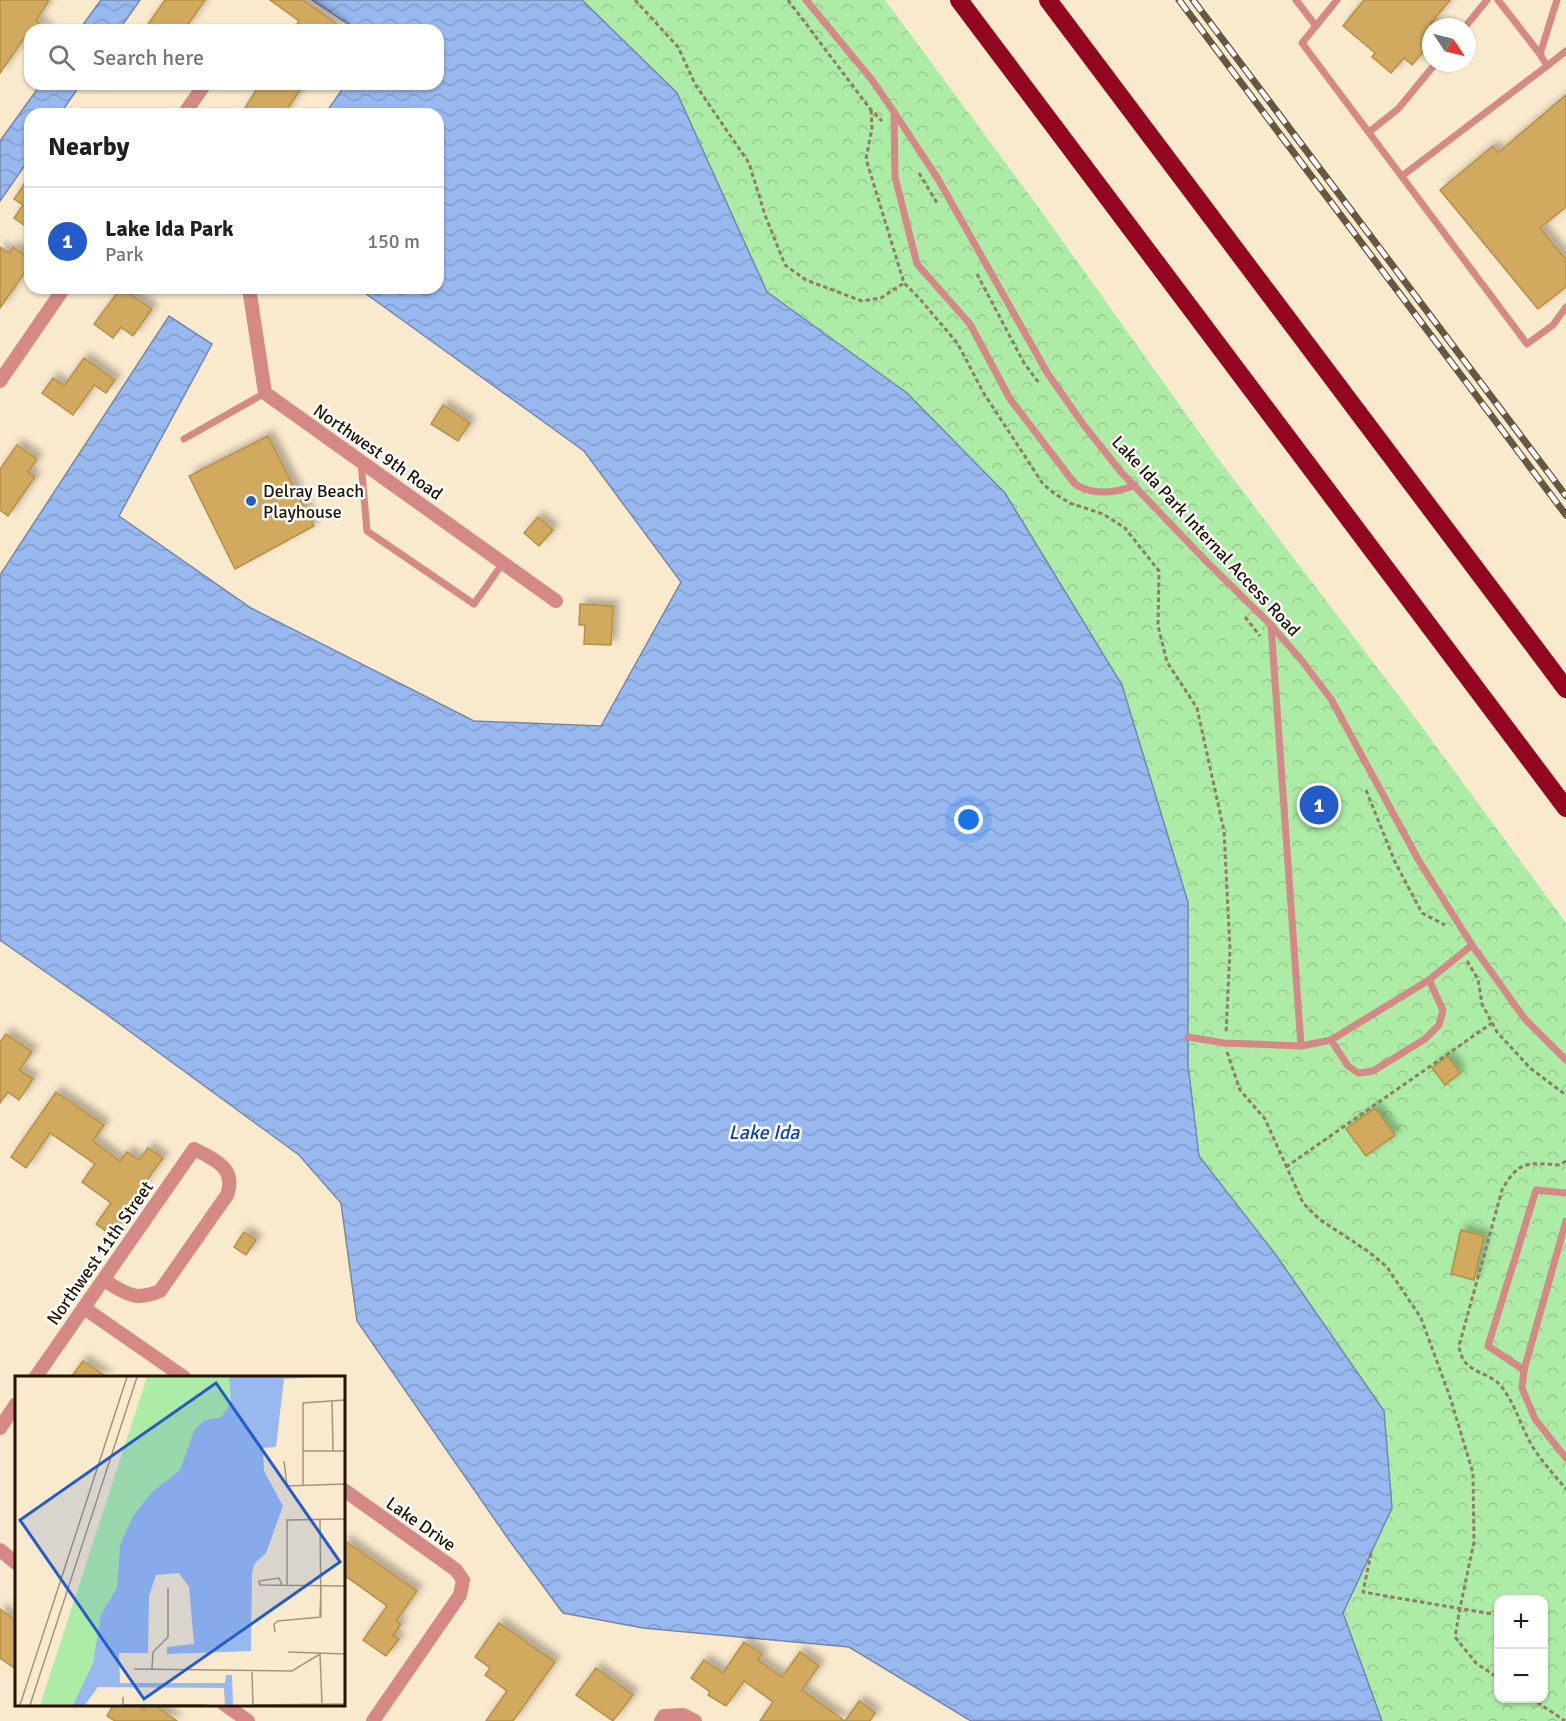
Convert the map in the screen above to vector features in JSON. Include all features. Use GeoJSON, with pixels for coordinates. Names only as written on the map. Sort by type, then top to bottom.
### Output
{"type":"FeatureCollection","features":[{"type":"Feature","properties":{"kind":"highway"},"geometry":{"type":"LineString","coordinates":[[959,0],[1566,808]]}},
{"type":"Feature","properties":{"kind":"highway"},"geometry":{"type":"LineString","coordinates":[[1048,0],[1566,689]]}},
{"type":"Feature","properties":{"kind":"street"},"geometry":{"type":"LineString","coordinates":[[188,108],[201,90]]}},
{"type":"Feature","properties":{"kind":"street"},"geometry":{"type":"LineString","coordinates":[[0,381],[60,294]]}},
{"type":"Feature","properties":{"kind":"street"},"geometry":{"type":"LineString","coordinates":[[250,294],[265,393]]}},
{"type":"Feature","properties":{"kind":"street","name":"Northwest 9th Road"},"geometry":{"type":"LineString","coordinates":[[265,393],[556,601]]}},
{"type":"Feature","properties":{"kind":"street","name":"Northwest 11th Street"},"geometry":{"type":"LineString","coordinates":[[36,1376],[194,1149],[220,1163],[227,1171],[231,1185],[221,1206],[160,1291],[143,1298],[103,1280]]}},
{"type":"Feature","properties":{"kind":"street"},"geometry":{"type":"LineString","coordinates":[[84,1308],[184,1376]]}},
{"type":"Feature","properties":{"kind":"street"},"geometry":{"type":"LineString","coordinates":[[0,1428],[15,1406]]}},
{"type":"Feature","properties":{"kind":"street","name":"Lake Drive"},"geometry":{"type":"LineString","coordinates":[[345,1491],[456,1570],[463,1580],[460,1595],[374,1721]]}},
{"type":"Feature","properties":{"kind":"street"},"geometry":{"type":"LineString","coordinates":[[0,1550],[15,1562]]}},
{"type":"Feature","properties":{"kind":"street"},"geometry":{"type":"LineString","coordinates":[[227,1706],[248,1721]]}},
{"type":"Feature","properties":{"kind":"street"},"geometry":{"type":"LineString","coordinates":[[663,1718],[683,1715],[695,1721]]}},
{"type":"Feature","properties":{"kind":"lane","name":"Lake Ida Park Internal Access Road"},"geometry":{"type":"LineString","coordinates":[[806,0],[872,80],[938,179],[1048,374],[1083,424],[1135,485],[1206,561],[1271,625],[1331,699],[1419,861],[1472,945],[1525,1019],[1566,1060]]}},
{"type":"Feature","properties":{"kind":"lane"},"geometry":{"type":"LineString","coordinates":[[1296,0],[1316,26]]}},
{"type":"Feature","properties":{"kind":"lane"},"geometry":{"type":"LineString","coordinates":[[1338,0],[1302,43],[1527,344],[1553,325],[1566,307]]}},
{"type":"Feature","properties":{"kind":"lane"},"geometry":{"type":"LineString","coordinates":[[1472,18],[1487,0]]}},
{"type":"Feature","properties":{"kind":"lane"},"geometry":{"type":"LineString","coordinates":[[1498,0],[1547,66]]}},
{"type":"Feature","properties":{"kind":"lane"},"geometry":{"type":"LineString","coordinates":[[1540,54],[1557,0]]}},
{"type":"Feature","properties":{"kind":"lane"},"geometry":{"type":"LineString","coordinates":[[1402,176],[1566,51]]}},
{"type":"Feature","properties":{"kind":"lane"},"geometry":{"type":"LineString","coordinates":[[1369,132],[1398,109],[1429,72]]}},
{"type":"Feature","properties":{"kind":"lane"},"geometry":{"type":"LineString","coordinates":[[894,112],[895,177],[917,264],[970,324],[1010,399],[1075,484],[1084,490],[1106,493],[1124,490],[1135,485]]}},
{"type":"Feature","properties":{"kind":"lane"},"geometry":{"type":"LineString","coordinates":[[184,439],[265,393]]}},
{"type":"Feature","properties":{"kind":"lane"},"geometry":{"type":"LineString","coordinates":[[362,462],[367,531],[474,604],[503,563]]}},
{"type":"Feature","properties":{"kind":"lane"},"geometry":{"type":"LineString","coordinates":[[1271,625],[1301,1046]]}},
{"type":"Feature","properties":{"kind":"lane"},"geometry":{"type":"LineString","coordinates":[[1188,1037],[1224,1043],[1301,1046],[1331,1040],[1429,980],[1472,945]]}},
{"type":"Feature","properties":{"kind":"lane"},"geometry":{"type":"LineString","coordinates":[[1331,1040],[1348,1066],[1358,1073],[1373,1071],[1425,1039],[1440,1025],[1443,1010],[1429,980]]}},
{"type":"Feature","properties":{"kind":"lane"},"geometry":{"type":"LineString","coordinates":[[1524,1371],[1488,1346],[1536,1190],[1566,1193]]}},
{"type":"Feature","properties":{"kind":"lane"},"geometry":{"type":"LineString","coordinates":[[1566,1221],[1524,1371],[1522,1388],[1535,1419],[1566,1458]]}},
{"type":"Feature","properties":{"kind":"path"},"geometry":{"type":"LineString","coordinates":[[635,0],[678,47],[695,84],[749,163],[765,215],[785,264],[806,280],[862,301],[881,298],[904,283]]}},
{"type":"Feature","properties":{"kind":"path"},"geometry":{"type":"LineString","coordinates":[[871,110],[872,128],[866,159],[904,283],[958,344],[983,392],[1043,484],[1070,503],[1103,514],[1125,528],[1159,571],[1158,626],[1167,662],[1197,708],[1224,831],[1230,949],[1228,1021],[1224,1043],[1240,1090],[1265,1119],[1303,1203],[1318,1219],[1369,1252],[1387,1267],[1421,1318],[1450,1397],[1473,1473],[1474,1542],[1455,1637],[1476,1663],[1494,1675]]}},
{"type":"Feature","properties":{"kind":"path"},"geometry":{"type":"LineString","coordinates":[[1286,1167],[1492,1023]]}},
{"type":"Feature","properties":{"kind":"path"},"geometry":{"type":"LineString","coordinates":[[1371,1553],[1364,1592],[1494,1614]]}},
{"type":"Feature","properties":{"kind":"path"},"geometry":{"type":"LineString","coordinates":[[1538,1703],[1565,1721]]}},
{"type":"Feature","properties":{"kind":"green space"},"geometry":{"type":"Polygon","coordinates":[[[582,0],[885,0],[1044,215],[1216,456],[1408,708],[1566,923],[1566,1721],[1382,1721],[1343,1613],[1392,1508],[1384,1411],[1276,1255],[1199,1156],[1188,1065],[907,393],[767,292],[677,93],[582,0]]]}},
{"type":"Feature","properties":{"kind":"water"},"geometry":{"type":"Polygon","coordinates":[[[101,0],[140,0],[123,24],[83,24],[101,0]]]}},
{"type":"Feature","properties":{"kind":"water","name":"Lake Ida"},"geometry":{"type":"Polygon","coordinates":[[[312,0],[582,0],[677,93],[767,292],[907,393],[1005,493],[1122,685],[1188,902],[1188,1065],[1199,1156],[1276,1255],[1384,1411],[1392,1508],[1343,1613],[1382,1721],[971,1721],[849,1647],[643,1628],[563,1613],[509,1540],[357,1321],[341,1203],[299,1155],[106,1014],[0,940],[0,575],[169,316],[212,344],[119,516],[251,608],[474,721],[601,726],[681,582],[584,451],[366,294],[444,294],[444,108],[329,108],[342,90],[444,90],[444,24],[348,24],[312,0]]]}},
{"type":"Feature","properties":{"kind":"water"},"geometry":{"type":"Polygon","coordinates":[[[37,90],[77,90],[64,108],[24,108],[24,167],[0,201],[0,141],[37,90]]]}},
{"type":"Feature","properties":{"kind":"building"},"geometry":{"type":"Polygon","coordinates":[[[0,0],[49,0],[36,21],[40,24],[24,24],[24,38],[0,73],[0,0]]]}},
{"type":"Feature","properties":{"kind":"building"},"geometry":{"type":"Polygon","coordinates":[[[165,0],[205,0],[188,24],[148,24],[165,0]]]}},
{"type":"Feature","properties":{"kind":"building"},"geometry":{"type":"Polygon","coordinates":[[[270,0],[303,0],[337,24],[297,24],[299,21],[270,0]]]}},
{"type":"Feature","properties":{"kind":"building"},"geometry":{"type":"Polygon","coordinates":[[[1364,0],[1450,0],[1435,18],[1422,18],[1422,53],[1412,65],[1404,58],[1391,73],[1372,57],[1375,53],[1343,26],[1364,0]]]}},
{"type":"Feature","properties":{"kind":"building"},"geometry":{"type":"Polygon","coordinates":[[[256,90],[300,90],[288,108],[245,108],[256,90]]]}},
{"type":"Feature","properties":{"kind":"building"},"geometry":{"type":"Polygon","coordinates":[[[1566,95],[1566,207],[1540,228],[1566,260],[1566,287],[1538,309],[1440,190],[1493,146],[1498,153],[1566,95]]]}},
{"type":"Feature","properties":{"kind":"building"},"geometry":{"type":"Polygon","coordinates":[[[24,185],[24,225],[14,218],[23,205],[14,199],[24,185]]]}},
{"type":"Feature","properties":{"kind":"building"},"geometry":{"type":"Polygon","coordinates":[[[0,247],[9,253],[13,247],[24,255],[24,274],[0,308],[0,247]]]}},
{"type":"Feature","properties":{"kind":"building"},"geometry":{"type":"Polygon","coordinates":[[[116,294],[130,294],[152,309],[133,336],[121,327],[113,338],[94,324],[116,294]]]}},
{"type":"Feature","properties":{"kind":"building"},"geometry":{"type":"Polygon","coordinates":[[[84,358],[115,380],[106,393],[94,385],[73,415],[42,393],[53,378],[64,386],[84,358]]]}},
{"type":"Feature","properties":{"kind":"building"},"geometry":{"type":"Polygon","coordinates":[[[443,405],[470,423],[458,441],[431,424],[443,405]]]}},
{"type":"Feature","properties":{"kind":"building","name":"Delray Beach Playhouse"},"geometry":{"type":"Polygon","coordinates":[[[268,436],[314,526],[235,569],[189,476],[268,436]]]}},
{"type":"Feature","properties":{"kind":"building"},"geometry":{"type":"Polygon","coordinates":[[[17,445],[37,459],[28,472],[35,477],[8,516],[0,510],[0,469],[17,445]]]}},
{"type":"Feature","properties":{"kind":"building"},"geometry":{"type":"Polygon","coordinates":[[[538,517],[553,530],[539,546],[524,533],[538,517]]]}},
{"type":"Feature","properties":{"kind":"building"},"geometry":{"type":"Polygon","coordinates":[[[580,604],[613,606],[611,645],[584,644],[585,625],[579,625],[580,604]]]}},
{"type":"Feature","properties":{"kind":"building"},"geometry":{"type":"Polygon","coordinates":[[[6,1034],[32,1052],[19,1070],[33,1079],[19,1100],[8,1092],[0,1103],[0,1042],[6,1034]]]}},
{"type":"Feature","properties":{"kind":"building"},"geometry":{"type":"Polygon","coordinates":[[[1448,1056],[1460,1073],[1445,1085],[1432,1068],[1448,1056]]]}},
{"type":"Feature","properties":{"kind":"building"},"geometry":{"type":"Polygon","coordinates":[[[56,1092],[104,1125],[93,1141],[120,1161],[127,1152],[139,1160],[148,1148],[163,1158],[133,1199],[136,1201],[111,1235],[96,1224],[111,1203],[82,1182],[95,1164],[50,1133],[26,1168],[11,1157],[56,1092]]]}},
{"type":"Feature","properties":{"kind":"building"},"geometry":{"type":"Polygon","coordinates":[[[1375,1108],[1395,1135],[1366,1156],[1346,1129],[1375,1108]]]}},
{"type":"Feature","properties":{"kind":"building"},"geometry":{"type":"Polygon","coordinates":[[[1461,1230],[1484,1236],[1474,1280],[1451,1274],[1461,1230]]]}},
{"type":"Feature","properties":{"kind":"building"},"geometry":{"type":"Polygon","coordinates":[[[244,1232],[256,1240],[246,1255],[234,1247],[244,1232]]]}},
{"type":"Feature","properties":{"kind":"building"},"geometry":{"type":"Polygon","coordinates":[[[83,1361],[106,1376],[72,1376],[83,1361]]]}},
{"type":"Feature","properties":{"kind":"building"},"geometry":{"type":"Polygon","coordinates":[[[345,1541],[417,1591],[396,1621],[401,1624],[393,1636],[399,1639],[386,1656],[363,1640],[387,1606],[345,1576],[345,1541]]]}},
{"type":"Feature","properties":{"kind":"building"},"geometry":{"type":"Polygon","coordinates":[[[0,1609],[15,1620],[15,1668],[0,1658],[0,1609]]]}},
{"type":"Feature","properties":{"kind":"building"},"geometry":{"type":"Polygon","coordinates":[[[499,1623],[555,1662],[513,1721],[486,1721],[507,1691],[485,1675],[490,1668],[475,1657],[499,1623]]]}},
{"type":"Feature","properties":{"kind":"building"},"geometry":{"type":"Polygon","coordinates":[[[744,1642],[762,1654],[758,1660],[782,1677],[800,1652],[819,1666],[802,1690],[845,1721],[760,1721],[773,1702],[744,1681],[726,1706],[708,1695],[710,1692],[691,1678],[704,1660],[723,1673],[744,1642]]]}},
{"type":"Feature","properties":{"kind":"building"},"geometry":{"type":"Polygon","coordinates":[[[596,1668],[633,1695],[613,1721],[576,1695],[596,1668]]]}},
{"type":"Feature","properties":{"kind":"building"},"geometry":{"type":"Polygon","coordinates":[[[859,1701],[875,1713],[870,1721],[845,1721],[859,1701]]]}},
{"type":"Feature","properties":{"kind":"building"},"geometry":{"type":"Polygon","coordinates":[[[113,1706],[139,1706],[144,1710],[147,1706],[156,1706],[177,1721],[115,1721],[107,1716],[113,1706]]]}},
{"type":"Feature","properties":{"kind":"railway"},"geometry":{"type":"LineString","coordinates":[[1179,0],[1566,515]]}},
{"type":"Feature","properties":{"kind":"railway"},"geometry":{"type":"LineString","coordinates":[[1193,0],[1566,496]]}},
{"type":"Feature","properties":{"kind":"place","name":"Delray Beach Playhouse"},"geometry":{"type":"Point","coordinates":[251,501]}},
{"type":"Feature","properties":{"kind":"place","name":"Lake Ida Park"},"geometry":{"type":"Point","coordinates":[1319,805]}}]}
